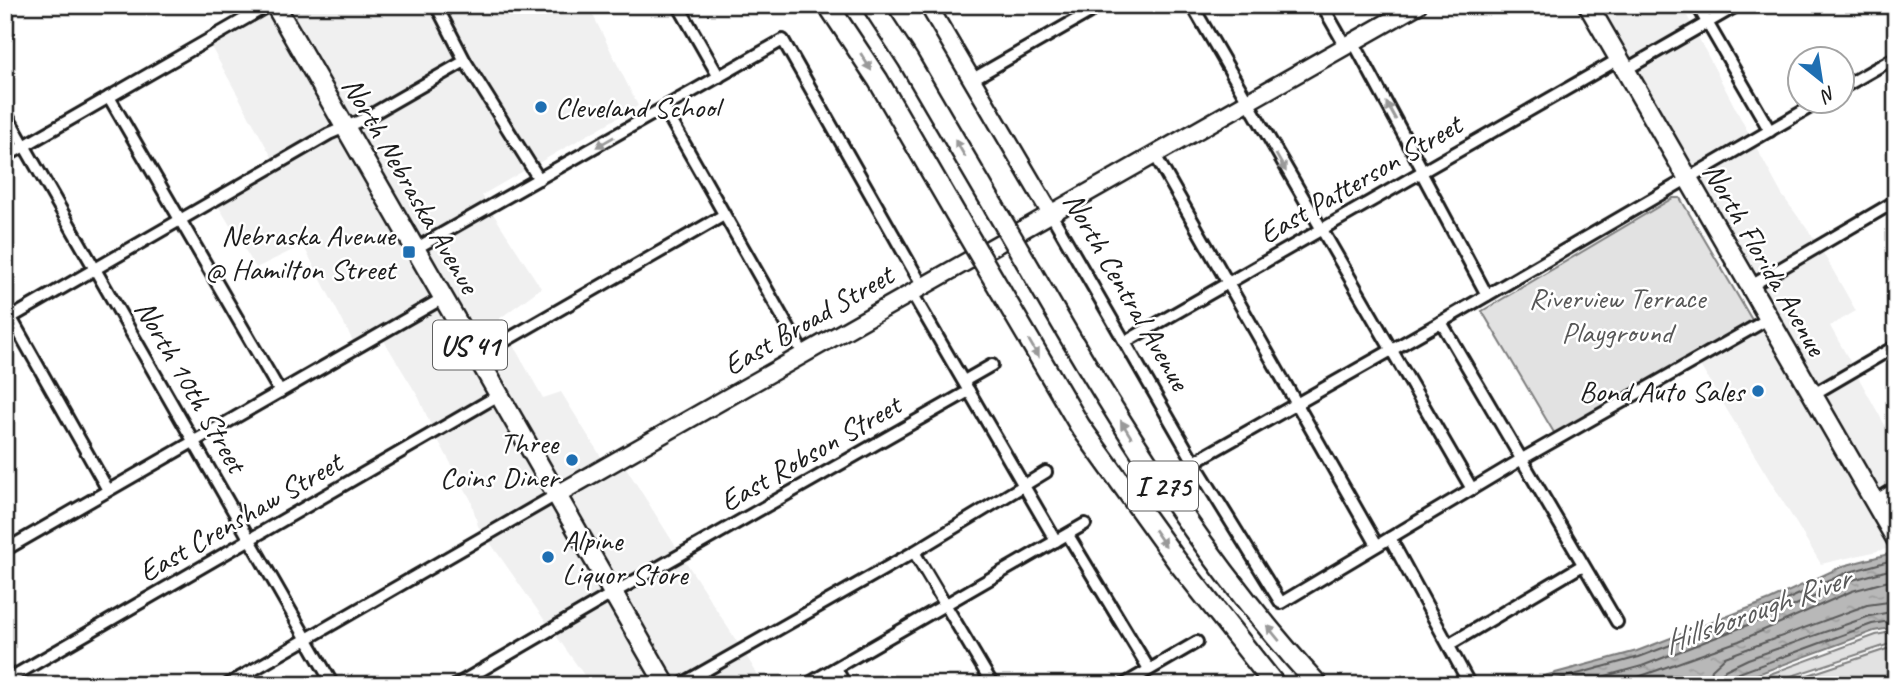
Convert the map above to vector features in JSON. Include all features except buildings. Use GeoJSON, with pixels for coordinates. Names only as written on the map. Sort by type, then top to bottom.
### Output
{"type":"FeatureCollection","features":[{"type":"Feature","properties":{"kind":"highway","name":"I 275"},"geometry":{"type":"LineString","coordinates":[[828,5],[885,92],[1080,426],[1177,561],[1275,685]]}},
{"type":"Feature","properties":{"kind":"highway","name":"I 275"},"geometry":{"type":"LineString","coordinates":[[872,5],[914,71],[1086,366],[1177,507],[1253,608],[1318,685]]}},
{"type":"Feature","properties":{"kind":"main road","name":"North Nebraska Avenue"},"geometry":{"type":"LineString","coordinates":[[275,5],[666,685]]}},
{"type":"Feature","properties":{"kind":"main road","name":"North Florida Avenue"},"geometry":{"type":"LineString","coordinates":[[1588,5],[1896,539]]}},
{"type":"Feature","properties":{"kind":"street"},"geometry":{"type":"LineString","coordinates":[[5,157],[269,5]]}},
{"type":"Feature","properties":{"kind":"street"},"geometry":{"type":"LineString","coordinates":[[436,5],[465,61],[539,179]]}},
{"type":"Feature","properties":{"kind":"street"},"geometry":{"type":"LineString","coordinates":[[678,5],[719,77]]}},
{"type":"Feature","properties":{"kind":"street","name":"North Central Avenue"},"geometry":{"type":"LineString","coordinates":[[928,5],[1194,461],[1281,603],[1377,545]]}},
{"type":"Feature","properties":{"kind":"street"},"geometry":{"type":"LineString","coordinates":[[971,80],[1102,5]]}},
{"type":"Feature","properties":{"kind":"street"},"geometry":{"type":"LineString","coordinates":[[1192,5],[1472,489]]}},
{"type":"Feature","properties":{"kind":"street"},"geometry":{"type":"LineString","coordinates":[[1322,5],[1350,45],[1422,171],[1486,295]]}},
{"type":"Feature","properties":{"kind":"street","name":"East Broad Street"},"geometry":{"type":"LineString","coordinates":[[227,685],[1418,5]]}},
{"type":"Feature","properties":{"kind":"street"},"geometry":{"type":"LineString","coordinates":[[1697,5],[1770,131]]}},
{"type":"Feature","properties":{"kind":"street","name":"East Patterson Street"},"geometry":{"type":"LineString","coordinates":[[1125,342],[1422,171],[1738,5]]}},
{"type":"Feature","properties":{"kind":"street"},"geometry":{"type":"LineString","coordinates":[[415,249],[783,40],[966,386],[1056,541]]}},
{"type":"Feature","properties":{"kind":"street"},"geometry":{"type":"LineString","coordinates":[[1856,80],[1896,57]]}},
{"type":"Feature","properties":{"kind":"street"},"geometry":{"type":"LineString","coordinates":[[108,490],[8,319],[329,134],[362,120],[465,61]]}},
{"type":"Feature","properties":{"kind":"street"},"geometry":{"type":"LineString","coordinates":[[109,97],[280,392]]}},
{"type":"Feature","properties":{"kind":"street"},"geometry":{"type":"LineString","coordinates":[[664,108],[804,355]]}},
{"type":"Feature","properties":{"kind":"street","name":"North 10th Street"},"geometry":{"type":"LineString","coordinates":[[5,112],[333,685]]}},
{"type":"Feature","properties":{"kind":"street"},"geometry":{"type":"LineString","coordinates":[[1194,461],[1441,322],[1795,116]]}},
{"type":"Feature","properties":{"kind":"street"},"geometry":{"type":"LineString","coordinates":[[1155,155],[1377,545],[1768,319]]}},
{"type":"Feature","properties":{"kind":"street"},"geometry":{"type":"LineString","coordinates":[[1749,287],[1896,201]]}},
{"type":"Feature","properties":{"kind":"street"},"geometry":{"type":"LineString","coordinates":[[477,357],[724,215]]}},
{"type":"Feature","properties":{"kind":"street"},"geometry":{"type":"LineString","coordinates":[[5,550],[443,298]]}},
{"type":"Feature","properties":{"kind":"street"},"geometry":{"type":"LineString","coordinates":[[1441,322],[1617,622]]}},
{"type":"Feature","properties":{"kind":"street"},"geometry":{"type":"LineString","coordinates":[[1812,395],[1896,346]]}},
{"type":"Feature","properties":{"kind":"street","name":"East Robson Street"},"geometry":{"type":"LineString","coordinates":[[456,685],[966,386],[992,365]]}},
{"type":"Feature","properties":{"kind":"street","name":"East Crenshaw Street"},"geometry":{"type":"LineString","coordinates":[[9,678],[499,396]]}},
{"type":"Feature","properties":{"kind":"street"},"geometry":{"type":"LineString","coordinates":[[680,685],[1046,472]]}},
{"type":"Feature","properties":{"kind":"street"},"geometry":{"type":"LineString","coordinates":[[1873,502],[1896,488]]}},
{"type":"Feature","properties":{"kind":"street"},"geometry":{"type":"LineString","coordinates":[[806,685],[1085,524]]}},
{"type":"Feature","properties":{"kind":"street"},"geometry":{"type":"LineString","coordinates":[[1068,535],[1149,669]]}},
{"type":"Feature","properties":{"kind":"street"},"geometry":{"type":"LineString","coordinates":[[1390,538],[1470,685]]}},
{"type":"Feature","properties":{"kind":"street"},"geometry":{"type":"LineString","coordinates":[[914,551],[993,685]]}},
{"type":"Feature","properties":{"kind":"street"},"geometry":{"type":"LineString","coordinates":[[1450,644],[1583,565]]}},
{"type":"Feature","properties":{"kind":"street"},"geometry":{"type":"LineString","coordinates":[[1123,685],[1197,642]]}},
{"type":"Feature","properties":{"kind":"street"},"geometry":{"type":"LineString","coordinates":[[835,668],[845,685]]}},
{"type":"Feature","properties":{"kind":"shaded area"},"geometry":{"type":"Polygon","coordinates":[[[281,5],[430,5],[459,59],[347,120],[281,5]]]}},
{"type":"Feature","properties":{"kind":"shaded area"},"geometry":{"type":"Polygon","coordinates":[[[441,5],[588,5],[638,106],[535,165],[470,59],[441,5]]]}},
{"type":"Feature","properties":{"kind":"shaded area"},"geometry":{"type":"Polygon","coordinates":[[[1594,5],[1681,5],[1692,25],[1627,63],[1594,5]]]}},
{"type":"Feature","properties":{"kind":"shaded area"},"geometry":{"type":"Polygon","coordinates":[[[274,12],[338,124],[273,159],[210,45],[267,13],[274,12]]]}},
{"type":"Feature","properties":{"kind":"shaded area"},"geometry":{"type":"Polygon","coordinates":[[[1697,35],[1750,136],[1689,172],[1632,72],[1697,35]]]}},
{"type":"Feature","properties":{"kind":"shaded area"},"geometry":{"type":"Polygon","coordinates":[[[464,68],[527,169],[482,195],[486,203],[417,242],[353,130],[464,68]]]}},
{"type":"Feature","properties":{"kind":"shaded area"},"geometry":{"type":"Polygon","coordinates":[[[344,133],[437,296],[354,343],[303,245],[256,268],[217,204],[344,133]]]}},
{"type":"Feature","properties":{"kind":"shaded area"},"geometry":{"type":"Polygon","coordinates":[[[1755,145],[1782,195],[1816,241],[1751,279],[1694,181],[1755,145]]]}},
{"type":"Feature","properties":{"kind":"shaded area"},"geometry":{"type":"Polygon","coordinates":[[[492,212],[541,288],[499,319],[506,334],[479,350],[422,252],[492,212]]]}},
{"type":"Feature","properties":{"kind":"shaded area"},"geometry":{"type":"Polygon","coordinates":[[[1822,251],[1856,311],[1830,326],[1852,365],[1813,388],[1756,289],[1822,251]]]}},
{"type":"Feature","properties":{"kind":"shaded area"},"geometry":{"type":"Polygon","coordinates":[[[442,305],[492,393],[432,428],[419,398],[383,339],[442,305]]]}},
{"type":"Feature","properties":{"kind":"shaded area"},"geometry":{"type":"Polygon","coordinates":[[[1766,326],[1895,547],[1821,564],[1699,364],[1766,326]]]}},
{"type":"Feature","properties":{"kind":"shaded area"},"geometry":{"type":"Polygon","coordinates":[[[512,343],[543,398],[561,392],[603,460],[558,488],[484,359],[512,343]]]}},
{"type":"Feature","properties":{"kind":"shaded area"},"geometry":{"type":"Polygon","coordinates":[[[1857,375],[1896,445],[1896,482],[1874,494],[1818,397],[1857,375]]]}},
{"type":"Feature","properties":{"kind":"shaded area"},"geometry":{"type":"Polygon","coordinates":[[[498,403],[550,493],[482,532],[471,500],[437,438],[498,403]]]}},
{"type":"Feature","properties":{"kind":"shaded area"},"geometry":{"type":"Polygon","coordinates":[[[623,463],[678,550],[614,586],[563,497],[623,463]]]}},
{"type":"Feature","properties":{"kind":"shaded area"},"geometry":{"type":"Polygon","coordinates":[[[555,502],[606,591],[548,625],[489,541],[555,502]]]}},
{"type":"Feature","properties":{"kind":"shaded area"},"geometry":{"type":"Polygon","coordinates":[[[684,559],[739,645],[671,683],[620,595],[684,559]]]}},
{"type":"Feature","properties":{"kind":"shaded area"},"geometry":{"type":"Polygon","coordinates":[[[612,600],[661,685],[591,685],[555,634],[612,600]]]}},
{"type":"Feature","properties":{"kind":"shaded area"},"geometry":{"type":"Polygon","coordinates":[[[745,654],[764,685],[691,685],[745,654]]]}},
{"type":"Feature","properties":{"kind":"green space","name":"Riverview Terrace Playground"},"geometry":{"type":"Polygon","coordinates":[[[1673,198],[1680,198],[1752,320],[1556,436],[1482,311],[1673,198]]]}},
{"type":"Feature","properties":{"kind":"green space"},"geometry":{"type":"Polygon","coordinates":[[[1896,631],[1896,642],[1764,685],[1740,685],[1876,635],[1896,631]]]}},
{"type":"Feature","properties":{"kind":"green space"},"geometry":{"type":"Polygon","coordinates":[[[1896,646],[1896,685],[1778,685],[1896,646]]]}},
{"type":"Feature","properties":{"kind":"water","name":"Hillsborough River"},"geometry":{"type":"Polygon","coordinates":[[[1896,552],[1896,627],[1874,631],[1728,685],[1511,685],[1637,651],[1770,600],[1843,566],[1896,552]]]}},
{"type":"Feature","properties":{"kind":"place","name":"Cleveland School"},"geometry":{"type":"Point","coordinates":[541,107]}},
{"type":"Feature","properties":{"kind":"place","name":"Nebraska Avenue @ Hamilton Street"},"geometry":{"type":"Point","coordinates":[409,252]}},
{"type":"Feature","properties":{"kind":"place","name":"Bond Auto Sales"},"geometry":{"type":"Point","coordinates":[1758,391]}},
{"type":"Feature","properties":{"kind":"place","name":"Three Coins Diner"},"geometry":{"type":"Point","coordinates":[572,460]}},
{"type":"Feature","properties":{"kind":"place","name":"Alpine Liquor Store"},"geometry":{"type":"Point","coordinates":[548,557]}}]}
